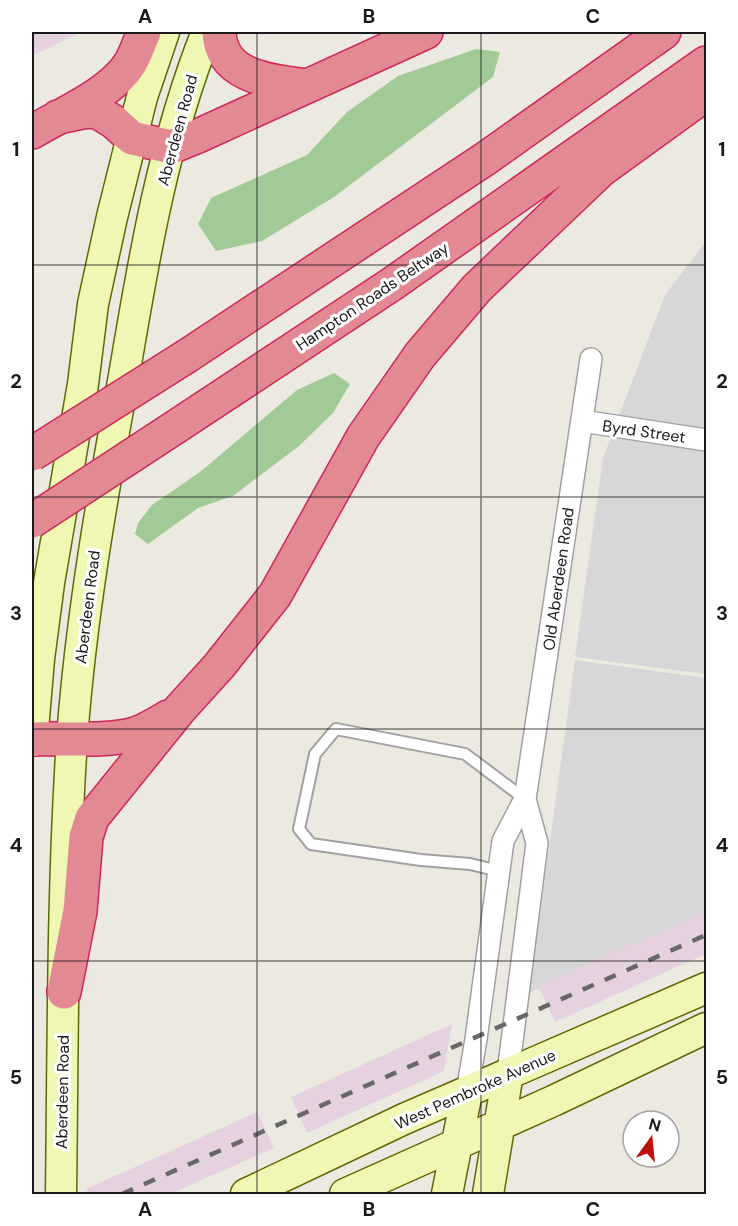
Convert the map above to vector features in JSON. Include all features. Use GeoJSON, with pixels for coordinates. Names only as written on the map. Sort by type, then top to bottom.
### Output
{"type":"FeatureCollection","features":[{"type":"Feature","properties":{"kind":"highway"},"geometry":{"type":"LineString","coordinates":[[45,124],[94,96],[116,80],[131,62],[144,32]]}},
{"type":"Feature","properties":{"kind":"highway"},"geometry":{"type":"LineString","coordinates":[[219,32],[224,55],[236,67],[269,81],[307,86]]}},
{"type":"Feature","properties":{"kind":"highway"},"geometry":{"type":"LineString","coordinates":[[45,124],[87,111],[98,112],[132,138],[171,147],[426,32]]}},
{"type":"Feature","properties":{"kind":"highway"},"geometry":{"type":"LineString","coordinates":[[32,454],[187,356],[485,159],[664,32]]}},
{"type":"Feature","properties":{"kind":"highway","name":"Hampton Roads Beltway"},"geometry":{"type":"LineString","coordinates":[[32,521],[392,284],[706,63]]}},
{"type":"Feature","properties":{"kind":"highway"},"geometry":{"type":"LineString","coordinates":[[64,992],[80,911],[87,829],[92,818],[275,595],[363,437],[420,355],[477,288],[601,170],[706,94]]}},
{"type":"Feature","properties":{"kind":"highway"},"geometry":{"type":"LineString","coordinates":[[32,739],[108,738],[137,734],[180,709]]}},
{"type":"Feature","properties":{"kind":"main road"},"geometry":{"type":"LineString","coordinates":[[32,739],[49,583],[83,384],[93,304],[142,97],[164,32]]}},
{"type":"Feature","properties":{"kind":"main road","name":"Aberdeen Road"},"geometry":{"type":"LineString","coordinates":[[61,1194],[65,884],[72,738],[90,568],[137,296],[184,97],[207,32]]}},
{"type":"Feature","properties":{"kind":"main road","name":"West Pembroke Avenue"},"geometry":{"type":"LineString","coordinates":[[246,1194],[508,1073],[706,988]]}},
{"type":"Feature","properties":{"kind":"main road"},"geometry":{"type":"LineString","coordinates":[[345,1194],[500,1125],[706,1028]]}},
{"type":"Feature","properties":{"kind":"main road","name":"Old Aberdeen Road"},"geometry":{"type":"LineString","coordinates":[[488,1194],[508,1073]]}},
{"type":"Feature","properties":{"kind":"main road","name":"Old Aberdeen Road"},"geometry":{"type":"LineString","coordinates":[[447,1194],[466,1092]]}},
{"type":"Feature","properties":{"kind":"street","name":"Old Aberdeen Road"},"geometry":{"type":"LineString","coordinates":[[466,1092],[502,841],[525,799],[591,358]]}},
{"type":"Feature","properties":{"kind":"street","name":"Byrd Street"},"geometry":{"type":"LineString","coordinates":[[582,422],[706,440]]}},
{"type":"Feature","properties":{"kind":"street","name":"Old Aberdeen Road"},"geometry":{"type":"LineString","coordinates":[[508,1073],[537,843],[525,799]]}},
{"type":"Feature","properties":{"kind":"lane"},"geometry":{"type":"LineString","coordinates":[[499,871],[470,864],[421,860],[311,844],[299,829],[315,754],[336,729],[465,754],[525,799]]}},
{"type":"Feature","properties":{"kind":"shaded area"},"geometry":{"type":"Polygon","coordinates":[[[32,32],[81,32],[32,56],[32,32]]]}},
{"type":"Feature","properties":{"kind":"shaded area"},"geometry":{"type":"Polygon","coordinates":[[[706,241],[706,674],[575,657],[603,458],[665,295],[706,241]]]}},
{"type":"Feature","properties":{"kind":"shaded area"},"geometry":{"type":"Polygon","coordinates":[[[575,660],[706,678],[706,914],[529,993],[575,660]]]}},
{"type":"Feature","properties":{"kind":"shaded area"},"geometry":{"type":"Polygon","coordinates":[[[706,911],[706,954],[555,1022],[538,986],[706,911]]]}},
{"type":"Feature","properties":{"kind":"shaded area"},"geometry":{"type":"Polygon","coordinates":[[[452,1024],[444,1071],[307,1133],[291,1097],[452,1024]]]}},
{"type":"Feature","properties":{"kind":"shaded area"},"geometry":{"type":"Polygon","coordinates":[[[257,1112],[274,1148],[170,1194],[90,1194],[86,1189],[257,1112]]]}},
{"type":"Feature","properties":{"kind":"green space"},"geometry":{"type":"Polygon","coordinates":[[[476,49],[500,52],[493,77],[334,197],[262,241],[216,251],[198,224],[211,198],[307,155],[347,112],[398,76],[476,49]]]}},
{"type":"Feature","properties":{"kind":"green space"},"geometry":{"type":"Polygon","coordinates":[[[334,373],[350,384],[333,413],[299,446],[233,496],[198,508],[148,544],[135,534],[138,523],[152,505],[200,472],[297,390],[334,373]]]}},
{"type":"Feature","properties":{"kind":"railway"},"geometry":{"type":"LineString","coordinates":[[122,1194],[706,935]]}}]}
